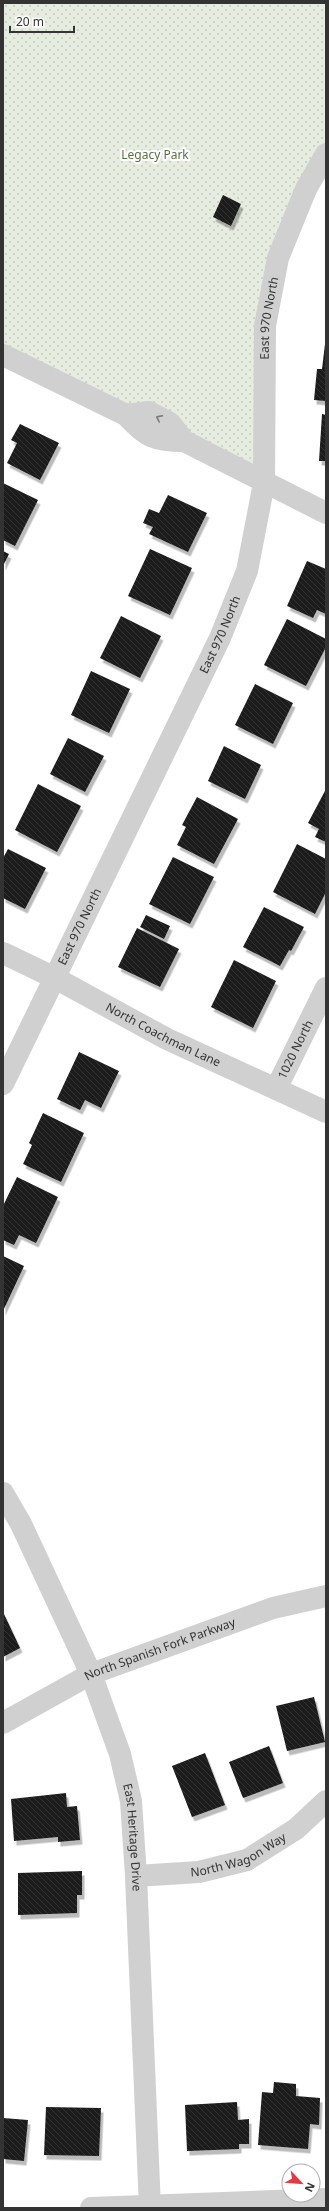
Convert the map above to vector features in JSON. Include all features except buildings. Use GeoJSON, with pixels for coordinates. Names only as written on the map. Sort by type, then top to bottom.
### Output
{"type":"FeatureCollection","features":[{"type":"Feature","properties":{"kind":"street","name":"East 970 North"},"geometry":{"type":"LineString","coordinates":[[3,1084],[220,638],[247,571],[264,484],[265,326],[278,258],[306,189],[326,154]]}},
{"type":"Feature","properties":{"kind":"street"},"geometry":{"type":"LineString","coordinates":[[3,355],[126,415],[149,412],[170,423],[184,441],[264,484],[326,514]]}},
{"type":"Feature","properties":{"kind":"street","name":"North Coachman Lane"},"geometry":{"type":"LineString","coordinates":[[3,953],[55,978],[167,1039],[326,1112]]}},
{"type":"Feature","properties":{"kind":"street","name":"1020 North"},"geometry":{"type":"LineString","coordinates":[[276,1089],[326,988]]}},
{"type":"Feature","properties":{"kind":"street","name":"East Heritage Drive"},"geometry":{"type":"LineString","coordinates":[[3,1493],[22,1524],[91,1674],[120,1754],[131,1801],[136,1876],[150,2207]]}},
{"type":"Feature","properties":{"kind":"street","name":"North Spanish Fork Parkway"},"geometry":{"type":"LineString","coordinates":[[3,1723],[91,1674],[272,1608],[326,1596]]}},
{"type":"Feature","properties":{"kind":"street","name":"North Wagon Way"},"geometry":{"type":"LineString","coordinates":[[136,1876],[199,1872],[247,1860],[296,1829],[326,1801]]}},
{"type":"Feature","properties":{"kind":"street"},"geometry":{"type":"LineString","coordinates":[[91,2208],[150,2207],[326,2199]]}},
{"type":"Feature","properties":{"kind":"green space","name":"Legacy Park"},"geometry":{"type":"Polygon","coordinates":[[[3,3],[326,3],[326,154],[278,258],[264,483],[3,358],[3,3]]]}}]}
